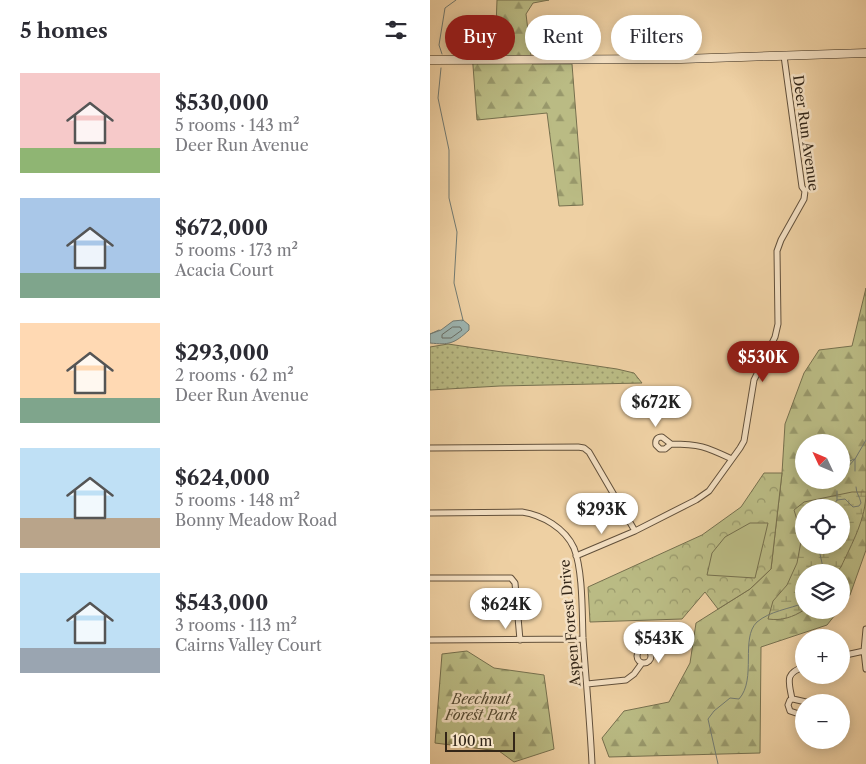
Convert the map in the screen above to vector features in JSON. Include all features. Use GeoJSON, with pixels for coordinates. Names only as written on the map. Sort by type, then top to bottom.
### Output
{"type":"FeatureCollection","features":[{"type":"Feature","properties":{"kind":"main road"},"geometry":{"type":"LineString","coordinates":[[430,60],[681,60],[866,53]]}},
{"type":"Feature","properties":{"kind":"street","name":"Deer Run Avenue"},"geometry":{"type":"LineString","coordinates":[[576,556],[635,531],[704,495],[709,491],[744,441],[754,380],[775,337],[778,324],[777,251],[804,199],[805,191],[800,177],[784,56]]}},
{"type":"Feature","properties":{"kind":"street"},"geometry":{"type":"LineString","coordinates":[[671,444],[704,446],[732,459]]}},
{"type":"Feature","properties":{"kind":"street"},"geometry":{"type":"LineString","coordinates":[[430,448],[578,446],[584,448],[589,452],[635,531]]}},
{"type":"Feature","properties":{"kind":"street","name":"Aspen Forest Drive"},"geometry":{"type":"LineString","coordinates":[[430,513],[522,512],[532,514],[545,519],[561,531],[573,546],[582,594],[592,764]]}},
{"type":"Feature","properties":{"kind":"street"},"geometry":{"type":"LineString","coordinates":[[430,578],[511,578],[515,583],[520,640]]}},
{"type":"Feature","properties":{"kind":"street"},"geometry":{"type":"LineString","coordinates":[[866,629],[864,651],[866,669]]}},
{"type":"Feature","properties":{"kind":"street"},"geometry":{"type":"LineString","coordinates":[[430,640],[584,639]]}},
{"type":"Feature","properties":{"kind":"street"},"geometry":{"type":"LineString","coordinates":[[850,654],[864,651]]}},
{"type":"Feature","properties":{"kind":"street"},"geometry":{"type":"LineString","coordinates":[[588,684],[626,680],[634,674],[642,663]]}},
{"type":"Feature","properties":{"kind":"street"},"geometry":{"type":"LineString","coordinates":[[795,670],[788,680],[792,699],[788,705],[789,710],[795,712]]}},
{"type":"Feature","properties":{"kind":"green space"},"geometry":{"type":"Polygon","coordinates":[[[497,0],[549,0],[533,3],[525,15],[525,60],[532,60],[532,64],[572,64],[583,205],[559,206],[547,113],[477,120],[473,60],[515,60],[515,15],[496,15],[497,0]]]}},
{"type":"Feature","properties":{"kind":"green space"},"geometry":{"type":"Polygon","coordinates":[[[866,288],[866,550],[850,595],[850,564],[795,564],[795,619],[832,619],[827,625],[815,629],[795,629],[795,636],[761,647],[760,753],[609,757],[602,738],[624,711],[669,702],[690,663],[696,623],[750,589],[771,569],[782,473],[785,424],[804,373],[819,350],[852,346],[866,288]]]}},
{"type":"Feature","properties":{"kind":"green space"},"geometry":{"type":"Polygon","coordinates":[[[448,344],[617,369],[634,373],[642,383],[500,386],[430,390],[430,347],[448,344]]]}},
{"type":"Feature","properties":{"kind":"green space"},"geometry":{"type":"Polygon","coordinates":[[[764,473],[782,473],[771,569],[750,589],[718,609],[705,592],[682,619],[590,622],[588,587],[702,535],[741,507],[764,473]]]}},
{"type":"Feature","properties":{"kind":"green space"},"geometry":{"type":"Polygon","coordinates":[[[852,492],[866,492],[864,512],[850,548],[850,499],[818,499],[852,492]]]}},
{"type":"Feature","properties":{"kind":"green space"},"geometry":{"type":"Polygon","coordinates":[[[750,523],[768,523],[755,578],[707,575],[712,553],[725,537],[750,523]]]}},
{"type":"Feature","properties":{"kind":"green space"},"geometry":{"type":"Polygon","coordinates":[[[799,554],[847,554],[842,564],[797,563],[799,554]]]}},
{"type":"Feature","properties":{"kind":"green space"},"geometry":{"type":"Polygon","coordinates":[[[795,567],[795,615],[787,618],[768,619],[773,601],[787,585],[795,567]]]}},
{"type":"Feature","properties":{"kind":"green space","name":"Beechnut Forest Park"},"geometry":{"type":"Polygon","coordinates":[[[467,651],[494,668],[544,675],[554,749],[514,762],[499,751],[435,743],[442,654],[467,651]]]}},
{"type":"Feature","properties":{"kind":"water"},"geometry":{"type":"Polygon","coordinates":[[[463,320],[469,325],[469,330],[459,338],[442,344],[430,343],[430,334],[441,330],[453,321],[463,320]]]}},
{"type":"Feature","properties":{"kind":"waterway"},"geometry":{"type":"LineString","coordinates":[[442,54],[439,45],[445,8],[456,0]]}},
{"type":"Feature","properties":{"kind":"waterway"},"geometry":{"type":"LineString","coordinates":[[441,68],[438,98],[449,150],[449,198],[457,232],[454,283],[462,321]]}},
{"type":"Feature","properties":{"kind":"waterway"},"geometry":{"type":"LineString","coordinates":[[430,334],[439,330]]}},
{"type":"Feature","properties":{"kind":"waterway"},"geometry":{"type":"LineString","coordinates":[[855,471],[855,459],[866,440]]}},
{"type":"Feature","properties":{"kind":"waterway"},"geometry":{"type":"LineString","coordinates":[[850,461],[854,459]]}},
{"type":"Feature","properties":{"kind":"waterway"},"geometry":{"type":"LineString","coordinates":[[850,465],[855,459]]}},
{"type":"Feature","properties":{"kind":"waterway"},"geometry":{"type":"LineString","coordinates":[[850,504],[853,507],[859,506],[861,503],[856,487]]}},
{"type":"Feature","properties":{"kind":"waterway"},"geometry":{"type":"LineString","coordinates":[[837,491],[837,499]]}},
{"type":"Feature","properties":{"kind":"waterway"},"geometry":{"type":"LineString","coordinates":[[820,554],[822,564]]}},
{"type":"Feature","properties":{"kind":"waterway"},"geometry":{"type":"LineString","coordinates":[[718,764],[708,719],[714,711],[730,698],[739,699],[744,691],[747,681],[750,638],[752,629],[757,622],[768,615],[795,606]]}}]}
